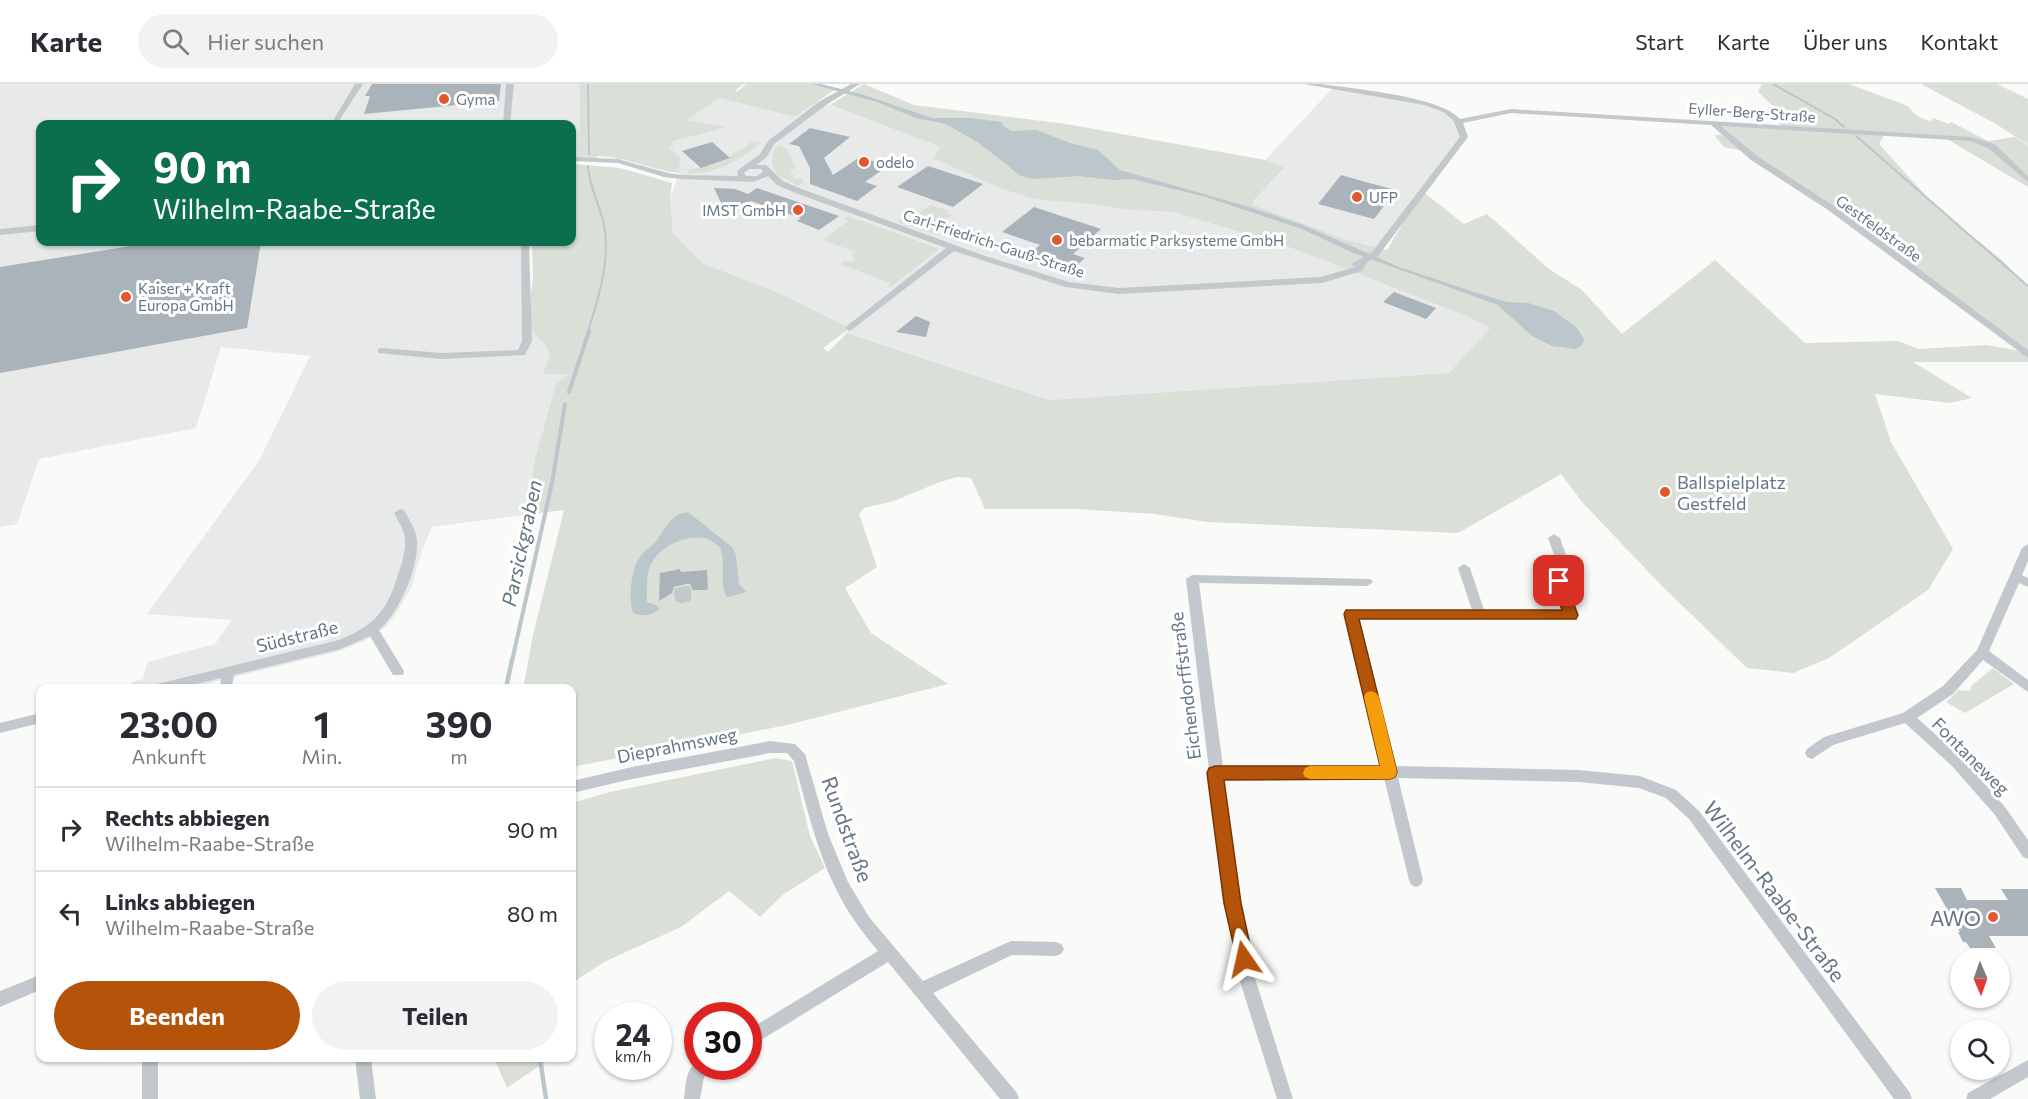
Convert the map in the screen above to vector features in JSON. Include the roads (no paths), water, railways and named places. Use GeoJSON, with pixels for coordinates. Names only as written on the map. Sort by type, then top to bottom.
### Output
{"type":"FeatureCollection","features":[{"type":"Feature","properties":{"kind":"street"},"geometry":{"type":"LineString","coordinates":[[336,120],[359,84]]}},
{"type":"Feature","properties":{"kind":"street"},"geometry":{"type":"LineString","coordinates":[[507,120],[510,84]]}},
{"type":"Feature","properties":{"kind":"street","name":"Carl-Friedrich-Gauß-Straße"},"geometry":{"type":"LineString","coordinates":[[688,177],[714,175],[746,168],[763,156],[771,143],[823,103],[856,84]]}},
{"type":"Feature","properties":{"kind":"street"},"geometry":{"type":"LineString","coordinates":[[1308,84],[1425,103],[1444,110],[1460,121]]}},
{"type":"Feature","properties":{"kind":"street","name":"Eyller-Berg-Straße"},"geometry":{"type":"LineString","coordinates":[[1460,121],[1511,111],[1971,139],[1991,146],[2028,180]]}},
{"type":"Feature","properties":{"kind":"street","name":"Carl-Friedrich-Gauß-Straße"},"geometry":{"type":"LineString","coordinates":[[576,159],[618,161],[667,175],[750,179],[780,183],[850,211],[1059,283],[1108,291],[1322,280],[1359,269],[1464,137],[1460,121]]}},
{"type":"Feature","properties":{"kind":"street","name":"Gestfeldstraße"},"geometry":{"type":"LineString","coordinates":[[1714,124],[1754,158],[1831,208],[2028,355]]}},
{"type":"Feature","properties":{"kind":"street"},"geometry":{"type":"LineString","coordinates":[[763,156],[766,170],[763,177],[750,179],[740,175],[746,168],[756,166],[766,170]]}},
{"type":"Feature","properties":{"kind":"street","name":"Carl-Friedrich-Gauß-Straße"},"geometry":{"type":"LineString","coordinates":[[766,170],[780,183]]}},
{"type":"Feature","properties":{"kind":"street"},"geometry":{"type":"LineString","coordinates":[[0,232],[36,228]]}},
{"type":"Feature","properties":{"kind":"street"},"geometry":{"type":"LineString","coordinates":[[381,351],[442,356],[522,353],[526,341],[525,246]]}},
{"type":"Feature","properties":{"kind":"street"},"geometry":{"type":"LineString","coordinates":[[850,328],[953,247]]}},
{"type":"Feature","properties":{"kind":"street","name":"Südstraße"},"geometry":{"type":"LineString","coordinates":[[178,684],[341,644],[360,638],[373,630],[398,598],[410,555],[410,534],[400,513]]}},
{"type":"Feature","properties":{"kind":"street"},"geometry":{"type":"LineString","coordinates":[[1416,880],[1351,614],[1571,615],[1553,565],[1563,564],[1554,538]]}},
{"type":"Feature","properties":{"kind":"street"},"geometry":{"type":"LineString","coordinates":[[1812,753],[1829,741],[1907,717],[1948,690],[1982,653],[2028,548]]}},
{"type":"Feature","properties":{"kind":"street"},"geometry":{"type":"LineString","coordinates":[[1464,568],[1479,614]]}},
{"type":"Feature","properties":{"kind":"street"},"geometry":{"type":"LineString","coordinates":[[2014,576],[2028,583]]}},
{"type":"Feature","properties":{"kind":"street","name":"Eichendorffstraße"},"geometry":{"type":"LineString","coordinates":[[1285,1099],[1247,978],[1233,903],[1192,579],[1367,582]]}},
{"type":"Feature","properties":{"kind":"street"},"geometry":{"type":"LineString","coordinates":[[373,630],[398,672]]}},
{"type":"Feature","properties":{"kind":"street"},"geometry":{"type":"LineString","coordinates":[[1982,653],[2028,687]]}},
{"type":"Feature","properties":{"kind":"street"},"geometry":{"type":"LineString","coordinates":[[226,684],[228,672]]}},
{"type":"Feature","properties":{"kind":"street","name":"Fontaneweg"},"geometry":{"type":"LineString","coordinates":[[1907,717],[1957,762],[1993,803],[2028,852]]}},
{"type":"Feature","properties":{"kind":"street"},"geometry":{"type":"LineString","coordinates":[[0,728],[36,719]]}},
{"type":"Feature","properties":{"kind":"street","name":"Dieprahmsweg"},"geometry":{"type":"LineString","coordinates":[[576,787],[632,773],[770,747],[790,748]]}},
{"type":"Feature","properties":{"kind":"street","name":"Rundstraße"},"geometry":{"type":"LineString","coordinates":[[790,748],[800,758],[813,812],[842,886],[864,922],[1011,1099]]}},
{"type":"Feature","properties":{"kind":"street","name":"Wilhelm-Raabe-Straße"},"geometry":{"type":"LineString","coordinates":[[1215,773],[1390,772],[1579,776],[1640,782],[1671,794],[1694,815],[1904,1099]]}},
{"type":"Feature","properties":{"kind":"street"},"geometry":{"type":"LineString","coordinates":[[921,990],[1011,948],[1056,949]]}},
{"type":"Feature","properties":{"kind":"street"},"geometry":{"type":"LineString","coordinates":[[762,1031],[890,952]]}},
{"type":"Feature","properties":{"kind":"street"},"geometry":{"type":"LineString","coordinates":[[0,999],[36,985]]}},
{"type":"Feature","properties":{"kind":"street"},"geometry":{"type":"LineString","coordinates":[[150,1062],[150,1099]]}},
{"type":"Feature","properties":{"kind":"street"},"geometry":{"type":"LineString","coordinates":[[363,1062],[368,1099]]}},
{"type":"Feature","properties":{"kind":"street"},"geometry":{"type":"LineString","coordinates":[[1974,1099],[2028,1068]]}},
{"type":"Feature","properties":{"kind":"street"},"geometry":{"type":"LineString","coordinates":[[692,1099],[695,1080]]}},
{"type":"Feature","properties":{"kind":"waterway","name":"Parsickgraben"},"geometry":{"type":"LineString","coordinates":[[588,84],[589,154]]}},
{"type":"Feature","properties":{"kind":"waterway"},"geometry":{"type":"LineString","coordinates":[[1773,84],[1835,119],[1844,127]]}},
{"type":"Feature","properties":{"kind":"waterway"},"geometry":{"type":"LineString","coordinates":[[1856,136],[2028,286]]}},
{"type":"Feature","properties":{"kind":"waterway","name":"Parsickgraben"},"geometry":{"type":"LineString","coordinates":[[588,166],[606,238],[605,266],[588,332]]}},
{"type":"Feature","properties":{"kind":"waterway","name":"Parsickgraben"},"geometry":{"type":"LineString","coordinates":[[569,392],[589,331]]}},
{"type":"Feature","properties":{"kind":"waterway","name":"Parsickgraben"},"geometry":{"type":"LineString","coordinates":[[512,661],[552,483],[565,404]]}},
{"type":"Feature","properties":{"kind":"waterway","name":"Parsickgraben"},"geometry":{"type":"LineString","coordinates":[[507,684],[512,660]]}},
{"type":"Feature","properties":{"kind":"waterway","name":"Parsickgraben"},"geometry":{"type":"LineString","coordinates":[[541,1062],[546,1099]]}},
{"type":"Feature","properties":{"kind":"place","name":"Gyma"},"geometry":{"type":"Point","coordinates":[444,99]}},
{"type":"Feature","properties":{"kind":"place","name":"odelo"},"geometry":{"type":"Point","coordinates":[864,162]}},
{"type":"Feature","properties":{"kind":"place","name":"UFP"},"geometry":{"type":"Point","coordinates":[1357,197]}},
{"type":"Feature","properties":{"kind":"place","name":"IMST GmbH"},"geometry":{"type":"Point","coordinates":[798,210]}},
{"type":"Feature","properties":{"kind":"place","name":"bebarmatic Parksysteme GmbH"},"geometry":{"type":"Point","coordinates":[1057,240]}},
{"type":"Feature","properties":{"kind":"place","name":"Kaiser + Kraft Europa GmbH"},"geometry":{"type":"Point","coordinates":[126,297]}},
{"type":"Feature","properties":{"kind":"place","name":"Ballspielplatz Gestfeld"},"geometry":{"type":"Point","coordinates":[1665,492]}},
{"type":"Feature","properties":{"kind":"place","name":"AWO"},"geometry":{"type":"Point","coordinates":[1993,917]}}]}
